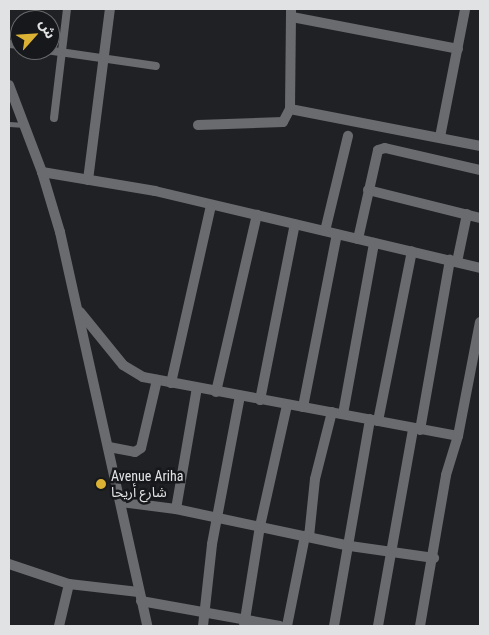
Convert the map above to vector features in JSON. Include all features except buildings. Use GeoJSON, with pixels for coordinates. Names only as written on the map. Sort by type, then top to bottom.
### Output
{"type":"FeatureCollection","features":[{"type":"Feature","properties":{"kind":"street"},"geometry":{"type":"LineString","coordinates":[[66,9],[60,52],[103,60],[156,66]]}},
{"type":"Feature","properties":{"kind":"street"},"geometry":{"type":"LineString","coordinates":[[88,180],[110,9]]}},
{"type":"Feature","properties":{"kind":"street"},"geometry":{"type":"LineString","coordinates":[[440,137],[465,9]]}},
{"type":"Feature","properties":{"kind":"street"},"geometry":{"type":"LineString","coordinates":[[198,125],[283,122],[290,109],[291,13],[458,49]]}},
{"type":"Feature","properties":{"kind":"street"},"geometry":{"type":"LineString","coordinates":[[54,118],[59,60]]}},
{"type":"Feature","properties":{"kind":"street"},"geometry":{"type":"LineString","coordinates":[[9,85],[42,172],[78,309],[147,626]]}},
{"type":"Feature","properties":{"kind":"street"},"geometry":{"type":"LineString","coordinates":[[290,109],[480,146]]}},
{"type":"Feature","properties":{"kind":"street"},"geometry":{"type":"LineString","coordinates":[[324,231],[348,136]]}},
{"type":"Feature","properties":{"kind":"street"},"geometry":{"type":"LineString","coordinates":[[358,239],[376,153],[382,148],[480,170]]}},
{"type":"Feature","properties":{"kind":"street"},"geometry":{"type":"LineString","coordinates":[[42,172],[211,205],[480,268]]}},
{"type":"Feature","properties":{"kind":"street"},"geometry":{"type":"LineString","coordinates":[[368,190],[480,218]]}},
{"type":"Feature","properties":{"kind":"street"},"geometry":{"type":"LineString","coordinates":[[171,383],[211,205]]}},
{"type":"Feature","properties":{"kind":"street"},"geometry":{"type":"LineString","coordinates":[[378,626],[390,552],[416,429],[453,261],[466,214]]}},
{"type":"Feature","properties":{"kind":"street"},"geometry":{"type":"LineString","coordinates":[[216,392],[256,215]]}},
{"type":"Feature","properties":{"kind":"street"},"geometry":{"type":"LineString","coordinates":[[260,400],[295,224]]}},
{"type":"Feature","properties":{"kind":"street"},"geometry":{"type":"LineString","coordinates":[[303,408],[337,234]]}},
{"type":"Feature","properties":{"kind":"street"},"geometry":{"type":"LineString","coordinates":[[342,414],[374,243]]}},
{"type":"Feature","properties":{"kind":"street"},"geometry":{"type":"LineString","coordinates":[[334,626],[374,420],[412,251]]}},
{"type":"Feature","properties":{"kind":"street"},"geometry":{"type":"LineString","coordinates":[[78,309],[131,372],[157,380],[216,392],[458,436]]}},
{"type":"Feature","properties":{"kind":"street"},"geometry":{"type":"LineString","coordinates":[[420,626],[434,558],[446,475],[458,436],[480,322]]}},
{"type":"Feature","properties":{"kind":"street"},"geometry":{"type":"LineString","coordinates":[[109,447],[135,452],[141,448],[157,380]]}},
{"type":"Feature","properties":{"kind":"street"},"geometry":{"type":"LineString","coordinates":[[176,509],[197,388]]}},
{"type":"Feature","properties":{"kind":"street"},"geometry":{"type":"LineString","coordinates":[[203,626],[206,613],[211,552],[240,396]]}},
{"type":"Feature","properties":{"kind":"street"},"geometry":{"type":"LineString","coordinates":[[244,623],[260,526],[287,404]]}},
{"type":"Feature","properties":{"kind":"street"},"geometry":{"type":"LineString","coordinates":[[287,626],[307,536],[315,479],[332,412]]}},
{"type":"Feature","properties":{"kind":"street"},"geometry":{"type":"LineString","coordinates":[[121,502],[176,509],[350,546],[434,558]]}},
{"type":"Feature","properties":{"kind":"street"},"geometry":{"type":"LineString","coordinates":[[9,564],[69,584],[140,596],[244,623],[280,626]]}},
{"type":"Feature","properties":{"kind":"street"},"geometry":{"type":"LineString","coordinates":[[59,626],[69,584]]}},
{"type":"Feature","properties":{"kind":"lane"},"geometry":{"type":"LineString","coordinates":[[9,124],[25,124]]}},
{"type":"Feature","properties":{"kind":"place","name":"Avenue Ariha شارع أريحا"},"geometry":{"type":"Point","coordinates":[101,484]}}]}
